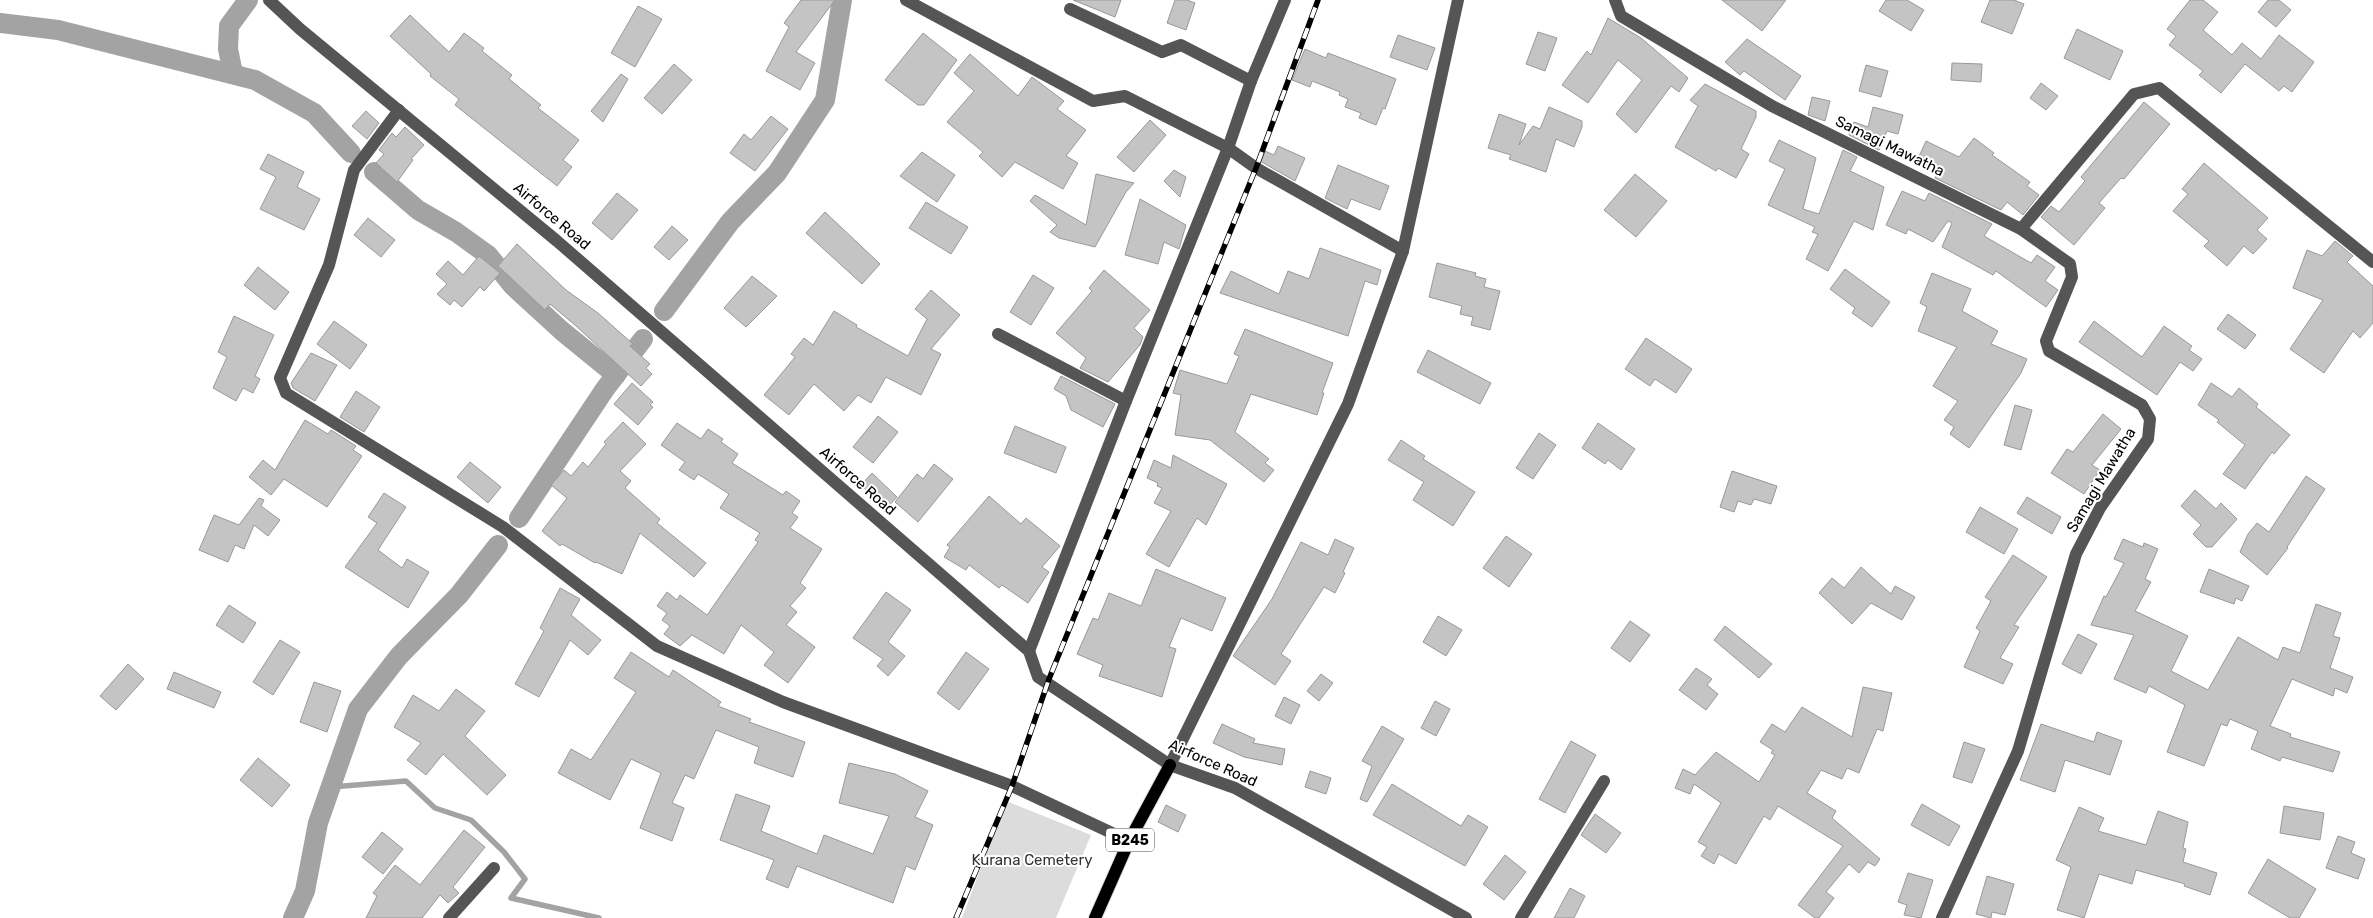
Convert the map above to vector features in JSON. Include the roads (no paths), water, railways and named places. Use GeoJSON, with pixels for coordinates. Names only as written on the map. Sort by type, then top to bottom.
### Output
{"type":"FeatureCollection","features":[{"type":"Feature","properties":{"kind":"main road","name":"B245"},"geometry":{"type":"LineString","coordinates":[[1096,918],[1129,841],[1170,765]]}},
{"type":"Feature","properties":{"kind":"street","name":"Airforce Road"},"geometry":{"type":"LineString","coordinates":[[269,0],[557,241],[1029,651],[1038,677],[1170,765],[1236,788],[1466,918]]}},
{"type":"Feature","properties":{"kind":"street"},"geometry":{"type":"LineString","coordinates":[[906,0],[1093,101],[1125,96],[1228,148],[1256,168],[1403,251]]}},
{"type":"Feature","properties":{"kind":"street"},"geometry":{"type":"LineString","coordinates":[[1029,651],[1285,0]]}},
{"type":"Feature","properties":{"kind":"street"},"geometry":{"type":"LineString","coordinates":[[1170,765],[1348,404],[1403,251],[1458,0]]}},
{"type":"Feature","properties":{"kind":"street","name":"Samagi Mawatha"},"geometry":{"type":"LineString","coordinates":[[1616,0],[1621,16],[1772,106],[2021,229],[2070,264],[2072,278],[2046,341],[2049,351],[2142,405],[2150,419],[2148,439],[2100,508],[2076,554],[2018,751],[1942,918]]}},
{"type":"Feature","properties":{"kind":"street"},"geometry":{"type":"LineString","coordinates":[[1070,9],[1162,52],[1181,45],[1252,81]]}},
{"type":"Feature","properties":{"kind":"street"},"geometry":{"type":"LineString","coordinates":[[2021,229],[2134,94],[2159,88],[2373,262]]}},
{"type":"Feature","properties":{"kind":"street"},"geometry":{"type":"LineString","coordinates":[[399,110],[354,170],[329,265],[280,378],[286,393],[503,527],[657,646],[783,702],[1012,786],[1129,841]]}},
{"type":"Feature","properties":{"kind":"street"},"geometry":{"type":"LineString","coordinates":[[998,334],[1126,401]]}},
{"type":"Feature","properties":{"kind":"street"},"geometry":{"type":"LineString","coordinates":[[1521,918],[1604,780]]}},
{"type":"Feature","properties":{"kind":"street"},"geometry":{"type":"LineString","coordinates":[[449,918],[494,868]]}},
{"type":"Feature","properties":{"kind":"waterway"},"geometry":{"type":"LineString","coordinates":[[233,73],[228,49],[229,26],[248,0]]}},
{"type":"Feature","properties":{"kind":"waterway"},"geometry":{"type":"LineString","coordinates":[[664,311],[730,222],[777,173],[825,100],[842,0]]}},
{"type":"Feature","properties":{"kind":"waterway"},"geometry":{"type":"LineString","coordinates":[[0,23],[58,30],[255,80],[314,113],[351,153]]}},
{"type":"Feature","properties":{"kind":"waterway"},"geometry":{"type":"LineString","coordinates":[[374,172],[418,210],[456,232],[488,255],[513,286],[562,331],[616,375]]}},
{"type":"Feature","properties":{"kind":"waterway"},"geometry":{"type":"LineString","coordinates":[[519,518],[605,389],[643,339]]}},
{"type":"Feature","properties":{"kind":"waterway"},"geometry":{"type":"LineString","coordinates":[[293,918],[305,891],[318,823],[358,709],[399,656],[459,595],[498,545]]}},
{"type":"Feature","properties":{"kind":"waterway"},"geometry":{"type":"LineString","coordinates":[[331,787],[406,781],[435,808],[471,820],[504,852],[525,879],[511,898],[599,918]]}},
{"type":"Feature","properties":{"kind":"railway"},"geometry":{"type":"LineString","coordinates":[[956,918],[1012,786],[1049,679],[1256,168],[1318,0]]}},
{"type":"Feature","properties":{"kind":"park label","name":"Kurana Cemetery"},"geometry":{"type":"Point","coordinates":[1032,860]}}]}
